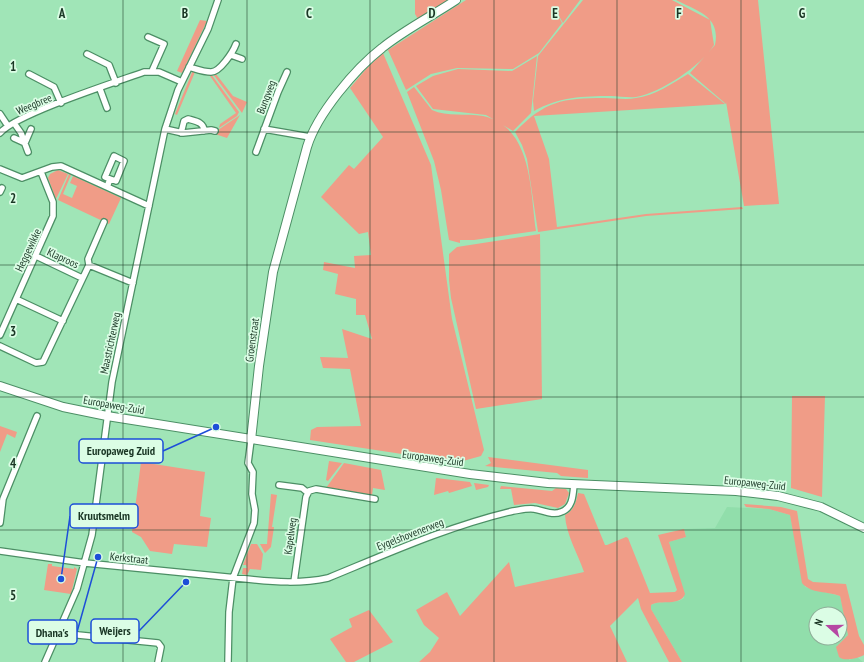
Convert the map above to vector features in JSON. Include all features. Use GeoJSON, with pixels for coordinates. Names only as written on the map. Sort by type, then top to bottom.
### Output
{"type":"FeatureCollection","features":[{"type":"Feature","properties":{"kind":"street","name":"Maastrichterweg"},"geometry":{"type":"LineString","coordinates":[[45,662],[77,589],[94,526],[112,382],[165,129],[182,82],[212,20],[218,0]]}},
{"type":"Feature","properties":{"kind":"street","name":"Groenstraat"},"geometry":{"type":"LineString","coordinates":[[228,662],[229,612],[233,578],[254,523],[255,510],[252,494],[253,472],[248,464],[259,366],[273,272],[310,137],[324,113],[367,60],[382,47],[456,0]]}},
{"type":"Feature","properties":{"kind":"street"},"geometry":{"type":"LineString","coordinates":[[148,37],[164,44],[152,71],[163,73],[182,82]]}},
{"type":"Feature","properties":{"kind":"street"},"geometry":{"type":"LineString","coordinates":[[189,67],[213,72],[231,55],[236,44]]}},
{"type":"Feature","properties":{"kind":"street"},"geometry":{"type":"LineString","coordinates":[[87,54],[109,65],[116,83]]}},
{"type":"Feature","properties":{"kind":"street"},"geometry":{"type":"LineString","coordinates":[[231,55],[242,59]]}},
{"type":"Feature","properties":{"kind":"street","name":"Weegbree"},"geometry":{"type":"LineString","coordinates":[[0,133],[14,123],[61,103],[100,88],[152,71]]}},
{"type":"Feature","properties":{"kind":"street","name":"Bungweg"},"geometry":{"type":"LineString","coordinates":[[256,152],[287,72]]}},
{"type":"Feature","properties":{"kind":"street","name":"Weegbree"},"geometry":{"type":"LineString","coordinates":[[28,74],[54,87],[61,103]]}},
{"type":"Feature","properties":{"kind":"street"},"geometry":{"type":"LineString","coordinates":[[100,88],[107,108]]}},
{"type":"Feature","properties":{"kind":"street","name":"Weegbree"},"geometry":{"type":"LineString","coordinates":[[0,114],[8,126]]}},
{"type":"Feature","properties":{"kind":"street"},"geometry":{"type":"LineString","coordinates":[[181,132],[184,121],[188,119],[203,125],[204,131]]}},
{"type":"Feature","properties":{"kind":"street","name":"Weegbree"},"geometry":{"type":"LineString","coordinates":[[14,123],[21,133],[28,152]]}},
{"type":"Feature","properties":{"kind":"street","name":"Weegbree"},"geometry":{"type":"LineString","coordinates":[[25,143],[31,129]]}},
{"type":"Feature","properties":{"kind":"street"},"geometry":{"type":"LineString","coordinates":[[165,129],[181,132],[215,131]]}},
{"type":"Feature","properties":{"kind":"street","name":"Bungweg"},"geometry":{"type":"LineString","coordinates":[[264,129],[310,137]]}},
{"type":"Feature","properties":{"kind":"street","name":"Weegbree"},"geometry":{"type":"LineString","coordinates":[[21,133],[28,136]]}},
{"type":"Feature","properties":{"kind":"street"},"geometry":{"type":"LineString","coordinates":[[14,138],[25,143]]}},
{"type":"Feature","properties":{"kind":"street"},"geometry":{"type":"LineString","coordinates":[[0,169],[22,178],[61,166],[150,206]]}},
{"type":"Feature","properties":{"kind":"street","name":"Heggewikke"},"geometry":{"type":"LineString","coordinates":[[0,335],[52,222],[54,212],[53,202],[41,172]]}},
{"type":"Feature","properties":{"kind":"street"},"geometry":{"type":"LineString","coordinates":[[107,187],[110,179]]}},
{"type":"Feature","properties":{"kind":"street"},"geometry":{"type":"LineString","coordinates":[[0,346],[40,364],[45,359],[89,264],[88,259],[104,222]]}},
{"type":"Feature","properties":{"kind":"street","name":"Klaproos"},"geometry":{"type":"LineString","coordinates":[[36,256],[82,278]]}},
{"type":"Feature","properties":{"kind":"street"},"geometry":{"type":"LineString","coordinates":[[89,264],[133,283]]}},
{"type":"Feature","properties":{"kind":"street"},"geometry":{"type":"LineString","coordinates":[[16,299],[63,321]]}},
{"type":"Feature","properties":{"kind":"street","name":"Europaweg-Zuid"},"geometry":{"type":"LineString","coordinates":[[0,386],[63,407],[107,416],[470,474],[574,484],[736,491],[778,496],[821,507],[864,528]]}},
{"type":"Feature","properties":{"kind":"street"},"geometry":{"type":"LineString","coordinates":[[0,523],[2,495],[37,416]]}},
{"type":"Feature","properties":{"kind":"street","name":"Eygelshovenerweg"},"geometry":{"type":"LineString","coordinates":[[233,578],[294,582],[328,578],[416,541],[514,511],[533,508],[552,513],[560,513],[567,509],[571,503],[574,484]]}},
{"type":"Feature","properties":{"kind":"street"},"geometry":{"type":"LineString","coordinates":[[279,485],[302,488],[308,493],[311,490],[316,489],[375,499]]}},
{"type":"Feature","properties":{"kind":"street","name":"Kapelweg"},"geometry":{"type":"LineString","coordinates":[[294,582],[306,497],[308,493]]}},
{"type":"Feature","properties":{"kind":"street","name":"Kerkstraat"},"geometry":{"type":"LineString","coordinates":[[0,551],[84,563],[233,578]]}},
{"type":"Feature","properties":{"kind":"street"},"geometry":{"type":"LineString","coordinates":[[61,628],[78,635],[158,643],[161,647],[158,662]]}},
{"type":"Feature","properties":{"kind":"shaded area"},"geometry":{"type":"Polygon","coordinates":[[[415,0],[448,0],[418,19],[415,14],[415,0]]]}},
{"type":"Feature","properties":{"kind":"shaded area"},"geometry":{"type":"Polygon","coordinates":[[[466,0],[580,0],[563,23],[552,4],[562,23],[539,53],[513,69],[457,68],[431,74],[406,90],[388,50],[466,0]]]}},
{"type":"Feature","properties":{"kind":"shaded area"},"geometry":{"type":"Polygon","coordinates":[[[583,0],[672,0],[710,20],[714,45],[708,53],[690,70],[668,84],[646,94],[636,97],[601,96],[571,98],[543,106],[534,111],[533,101],[538,56],[583,0]]]}},
{"type":"Feature","properties":{"kind":"shaded area"},"geometry":{"type":"Polygon","coordinates":[[[676,0],[758,0],[779,204],[744,206],[726,102],[726,104],[690,73],[715,45],[716,35],[714,27],[711,21],[699,11],[676,0]]]}},
{"type":"Feature","properties":{"kind":"shaded area"},"geometry":{"type":"Polygon","coordinates":[[[200,20],[207,21],[182,73],[177,71],[200,20]]]}},
{"type":"Feature","properties":{"kind":"shaded area"},"geometry":{"type":"Polygon","coordinates":[[[383,53],[431,165],[452,319],[484,450],[481,456],[463,461],[448,461],[310,440],[311,430],[317,427],[361,426],[350,369],[323,368],[320,357],[348,358],[342,329],[372,339],[365,315],[356,315],[356,299],[335,294],[338,274],[323,270],[324,262],[355,268],[354,256],[371,255],[368,232],[359,234],[321,197],[349,165],[354,169],[383,137],[350,88],[367,68],[383,53]]]}},
{"type":"Feature","properties":{"kind":"shaded area"},"geometry":{"type":"Polygon","coordinates":[[[537,56],[531,113],[513,131],[486,115],[433,109],[416,86],[433,76],[458,69],[512,71],[537,56]]]}},
{"type":"Feature","properties":{"kind":"shaded area"},"geometry":{"type":"Polygon","coordinates":[[[193,70],[211,74],[239,112],[237,116],[219,128],[220,124],[236,113],[210,76],[195,72],[177,115],[175,114],[193,70]]]}},
{"type":"Feature","properties":{"kind":"shaded area"},"geometry":{"type":"Polygon","coordinates":[[[213,74],[216,74],[233,96],[247,102],[242,113],[213,74]]]}},
{"type":"Feature","properties":{"kind":"shaded area"},"geometry":{"type":"Polygon","coordinates":[[[688,74],[725,104],[534,116],[549,159],[557,227],[646,214],[742,207],[743,209],[646,216],[538,232],[527,159],[515,132],[536,114],[555,103],[590,98],[628,99],[643,97],[663,89],[688,74]]]}},
{"type":"Feature","properties":{"kind":"shaded area"},"geometry":{"type":"Polygon","coordinates":[[[414,87],[432,110],[451,114],[483,116],[499,122],[512,133],[520,147],[526,163],[530,180],[536,231],[474,240],[460,240],[460,243],[449,240],[441,190],[434,161],[407,92],[414,87]]]}},
{"type":"Feature","properties":{"kind":"shaded area"},"geometry":{"type":"Polygon","coordinates":[[[240,115],[227,138],[215,134],[218,130],[240,115]]]}},
{"type":"Feature","properties":{"kind":"shaded area"},"geometry":{"type":"Polygon","coordinates":[[[58,170],[68,174],[56,199],[48,178],[50,174],[58,170]]]}},
{"type":"Feature","properties":{"kind":"shaded area"},"geometry":{"type":"Polygon","coordinates":[[[69,174],[71,175],[63,194],[72,198],[77,186],[70,183],[73,176],[121,198],[109,224],[58,200],[69,174]]]}},
{"type":"Feature","properties":{"kind":"shaded area"},"geometry":{"type":"Polygon","coordinates":[[[540,234],[542,399],[476,409],[451,298],[449,254],[457,247],[540,234]]]}},
{"type":"Feature","properties":{"kind":"shaded area"},"geometry":{"type":"Polygon","coordinates":[[[792,396],[825,396],[822,497],[791,488],[792,396]]]}},
{"type":"Feature","properties":{"kind":"shaded area"},"geometry":{"type":"Polygon","coordinates":[[[0,426],[17,432],[15,438],[7,434],[0,452],[0,426]]]}},
{"type":"Feature","properties":{"kind":"shaded area"},"geometry":{"type":"Polygon","coordinates":[[[488,457],[588,470],[588,478],[561,476],[557,473],[485,466],[491,463],[488,457]]]}},
{"type":"Feature","properties":{"kind":"shaded area"},"geometry":{"type":"Polygon","coordinates":[[[329,461],[342,463],[328,481],[326,480],[329,461]]]}},
{"type":"Feature","properties":{"kind":"shaded area"},"geometry":{"type":"Polygon","coordinates":[[[141,462],[205,472],[200,516],[211,518],[207,547],[174,544],[172,554],[150,551],[141,537],[132,532],[141,462]]]}},
{"type":"Feature","properties":{"kind":"shaded area"},"geometry":{"type":"Polygon","coordinates":[[[344,463],[381,470],[385,490],[373,488],[372,495],[326,488],[344,463]]]}},
{"type":"Feature","properties":{"kind":"shaded area"},"geometry":{"type":"Polygon","coordinates":[[[436,478],[470,482],[472,486],[449,493],[448,491],[434,495],[436,478]]]}},
{"type":"Feature","properties":{"kind":"shaded area"},"geometry":{"type":"Polygon","coordinates":[[[474,483],[489,485],[488,487],[476,490],[474,483]]]}},
{"type":"Feature","properties":{"kind":"shaded area"},"geometry":{"type":"Polygon","coordinates":[[[501,486],[552,491],[556,488],[566,489],[569,493],[565,504],[558,508],[535,503],[514,505],[511,489],[500,489],[501,486]]]}},
{"type":"Feature","properties":{"kind":"shaded area"},"geometry":{"type":"Polygon","coordinates":[[[578,493],[584,494],[605,545],[626,537],[628,538],[650,593],[675,592],[677,590],[658,535],[684,529],[686,537],[669,542],[685,594],[683,598],[675,602],[655,603],[651,605],[651,609],[682,662],[669,662],[641,609],[638,598],[610,626],[627,662],[419,662],[430,652],[439,638],[424,625],[416,610],[447,592],[460,616],[509,562],[515,587],[584,572],[570,537],[565,515],[571,511],[574,506],[578,493]]]}},
{"type":"Feature","properties":{"kind":"shaded area"},"geometry":{"type":"Polygon","coordinates":[[[271,494],[277,495],[272,527],[274,527],[271,547],[265,553],[260,544],[267,544],[271,494]]]}},
{"type":"Feature","properties":{"kind":"shaded area"},"geometry":{"type":"Polygon","coordinates":[[[744,504],[781,507],[797,511],[808,579],[813,582],[846,584],[859,636],[864,645],[864,655],[848,659],[839,657],[836,647],[848,646],[848,606],[842,606],[840,596],[815,591],[806,587],[802,583],[790,515],[769,509],[746,507],[744,504]]]}},
{"type":"Feature","properties":{"kind":"shaded area"},"geometry":{"type":"Polygon","coordinates":[[[727,507],[769,509],[790,515],[805,587],[840,596],[842,606],[808,606],[808,646],[847,646],[849,660],[857,657],[863,662],[682,662],[651,609],[651,605],[656,603],[679,601],[684,598],[669,542],[686,537],[684,529],[715,528],[727,507]]]}},
{"type":"Feature","properties":{"kind":"shaded area"},"geometry":{"type":"Polygon","coordinates":[[[251,544],[257,544],[263,554],[261,570],[250,569],[247,575],[242,574],[243,568],[247,568],[246,565],[243,565],[251,544]]]}},
{"type":"Feature","properties":{"kind":"shaded area"},"geometry":{"type":"Polygon","coordinates":[[[48,564],[52,564],[52,566],[74,569],[74,567],[77,569],[71,594],[44,590],[48,564]]]}},
{"type":"Feature","properties":{"kind":"shaded area"},"geometry":{"type":"Polygon","coordinates":[[[369,610],[393,642],[354,662],[346,662],[330,639],[352,627],[349,619],[369,610]]]}},
{"type":"Feature","properties":{"kind":"place","name":"Europaweg Zuid"},"geometry":{"type":"Point","coordinates":[216,427]}},
{"type":"Feature","properties":{"kind":"place","name":"Dhana's"},"geometry":{"type":"Point","coordinates":[98,557]}},
{"type":"Feature","properties":{"kind":"place","name":"Kruutsmelm"},"geometry":{"type":"Point","coordinates":[61,579]}},
{"type":"Feature","properties":{"kind":"place","name":"Weijers"},"geometry":{"type":"Point","coordinates":[186,582]}}]}
